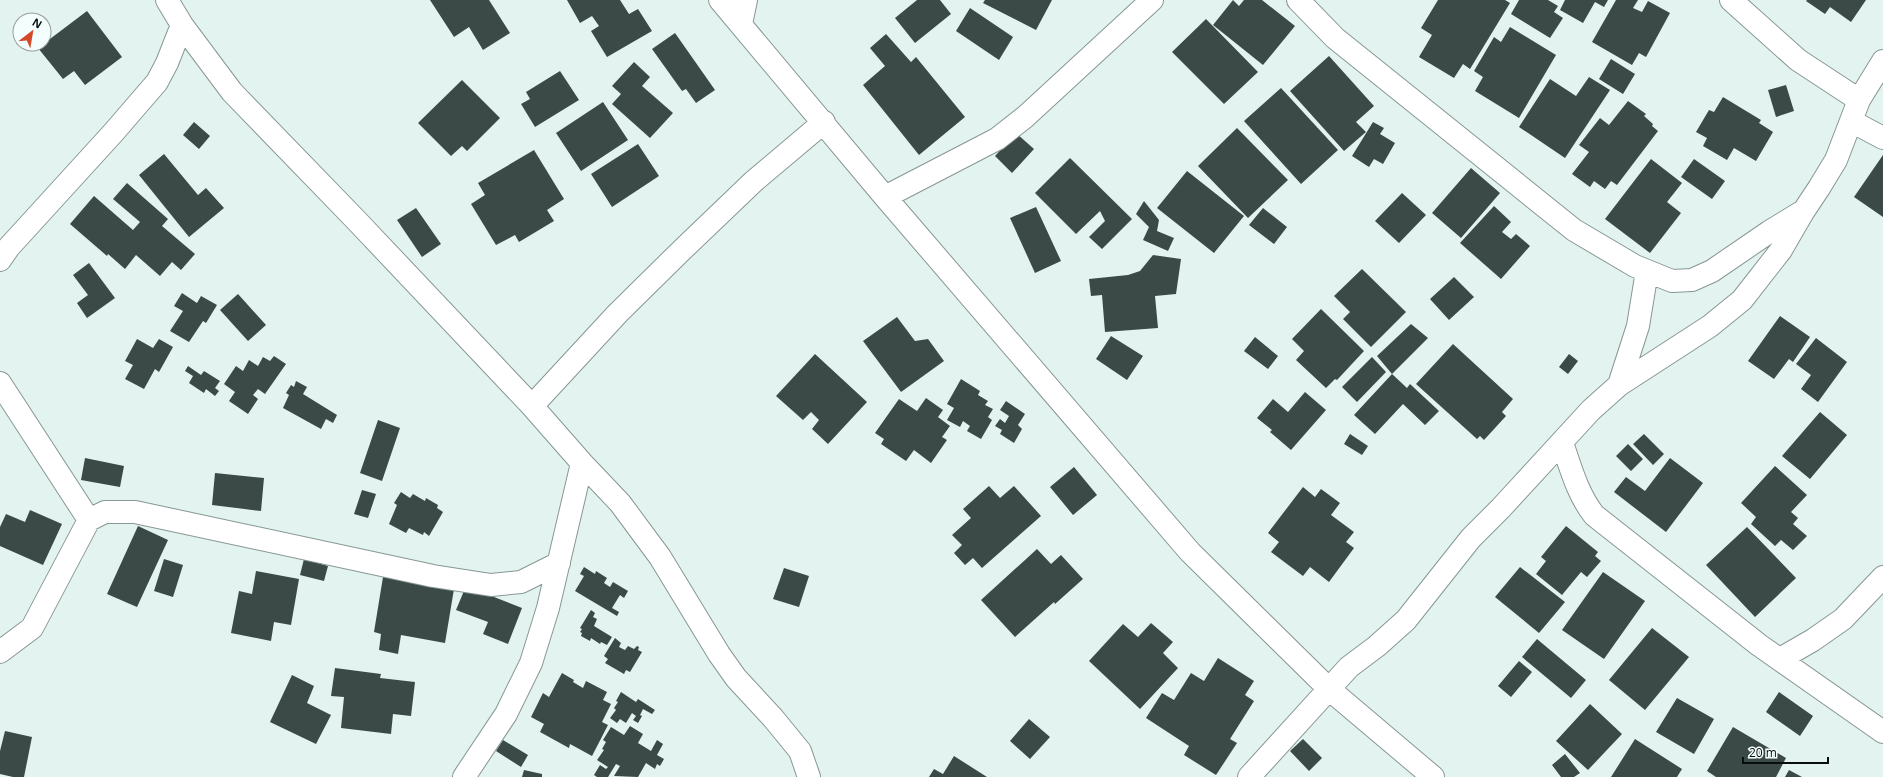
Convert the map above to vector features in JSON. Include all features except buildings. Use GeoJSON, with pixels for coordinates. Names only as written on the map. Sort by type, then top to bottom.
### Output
{"type":"FeatureCollection","features":[{"type":"Feature","properties":{"kind":"street"},"geometry":{"type":"LineString","coordinates":[[167,0],[182,25],[232,92],[356,220],[532,406],[582,463],[620,503],[660,557],[719,654],[736,678],[773,718],[800,751],[810,776]]}},
{"type":"Feature","properties":{"kind":"street"},"geometry":{"type":"LineString","coordinates":[[720,0],[824,122],[885,197],[1190,552],[1329,689],[1433,777]]}},
{"type":"Feature","properties":{"kind":"street"},"geometry":{"type":"LineString","coordinates":[[741,24],[746,0]]}},
{"type":"Feature","properties":{"kind":"street"},"geometry":{"type":"LineString","coordinates":[[885,197],[997,139],[1025,117],[1152,0]]}},
{"type":"Feature","properties":{"kind":"street"},"geometry":{"type":"LineString","coordinates":[[1298,0],[1335,38],[1574,230],[1635,266],[1672,281],[1692,280],[1712,271],[1803,212]]}},
{"type":"Feature","properties":{"kind":"street"},"geometry":{"type":"LineString","coordinates":[[1731,0],[1798,60],[1859,100]]}},
{"type":"Feature","properties":{"kind":"street"},"geometry":{"type":"LineString","coordinates":[[0,260],[9,247],[103,145],[157,82],[167,63],[182,25]]}},
{"type":"Feature","properties":{"kind":"street"},"geometry":{"type":"LineString","coordinates":[[1249,777],[1349,667],[1378,646],[1406,620],[1471,538],[1562,443],[1591,410],[1619,385],[1710,326],[1742,300],[1781,250],[1836,160],[1859,100],[1883,61]]}},
{"type":"Feature","properties":{"kind":"street"},"geometry":{"type":"LineString","coordinates":[[1851,121],[1883,138]]}},
{"type":"Feature","properties":{"kind":"street"},"geometry":{"type":"LineString","coordinates":[[532,406],[618,313],[656,276],[753,182],[824,122]]}},
{"type":"Feature","properties":{"kind":"street"},"geometry":{"type":"LineString","coordinates":[[1619,385],[1638,326],[1647,271]]}},
{"type":"Feature","properties":{"kind":"street"},"geometry":{"type":"LineString","coordinates":[[0,383],[89,520]]}},
{"type":"Feature","properties":{"kind":"street"},"geometry":{"type":"LineString","coordinates":[[1562,443],[1576,485],[1584,502],[1594,515],[1780,660],[1883,732]]}},
{"type":"Feature","properties":{"kind":"street"},"geometry":{"type":"LineString","coordinates":[[464,777],[506,714],[531,663],[559,564],[582,463]]}},
{"type":"Feature","properties":{"kind":"street"},"geometry":{"type":"LineString","coordinates":[[0,652],[32,628],[89,520],[105,512],[135,512],[433,576],[491,585],[521,582],[559,564]]}},
{"type":"Feature","properties":{"kind":"street"},"geometry":{"type":"LineString","coordinates":[[1780,660],[1813,640],[1843,619],[1883,577]]}}]}
